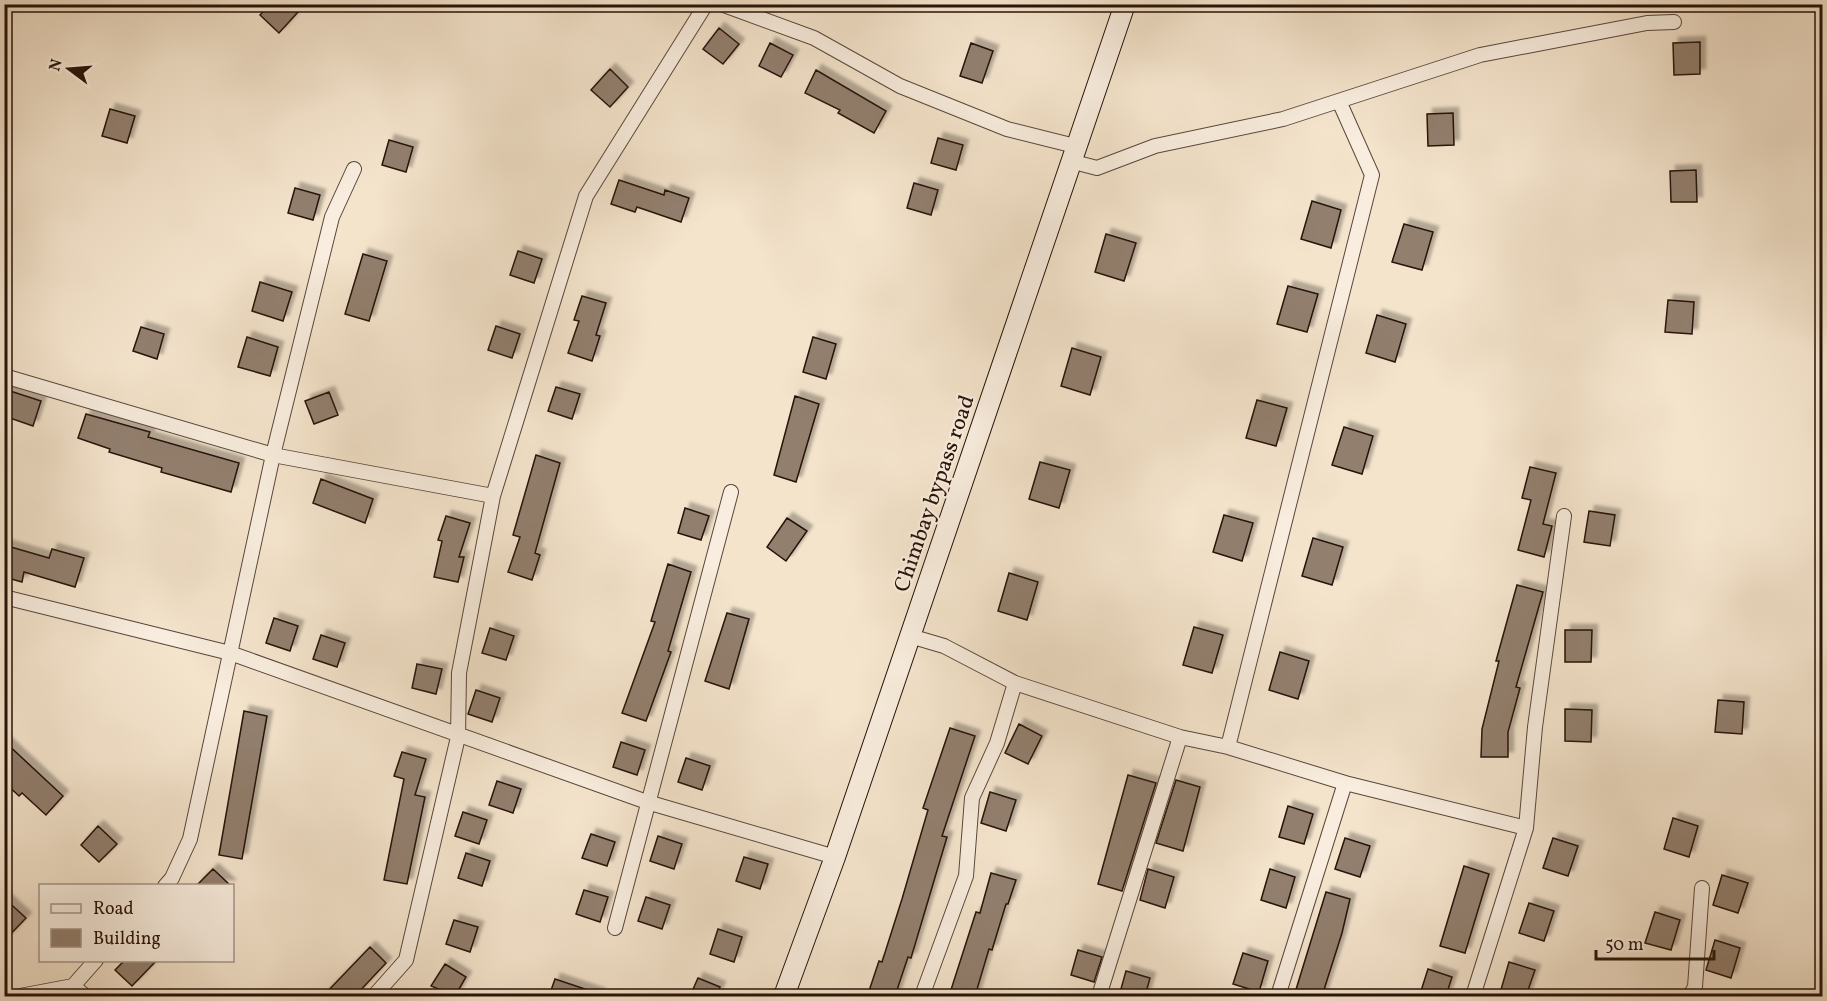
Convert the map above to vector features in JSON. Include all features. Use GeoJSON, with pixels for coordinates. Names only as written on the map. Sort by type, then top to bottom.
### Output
{"type":"FeatureCollection","features":[{"type":"Feature","properties":{"kind":"main road","name":"Chimbay bypass road"},"geometry":{"type":"LineString","coordinates":[[784,996],[835,857],[1125,4]]}},
{"type":"Feature","properties":{"kind":"street"},"geometry":{"type":"LineString","coordinates":[[374,996],[406,960],[458,737],[459,673],[493,496],[586,196],[706,4]]}},
{"type":"Feature","properties":{"kind":"street"},"geometry":{"type":"LineString","coordinates":[[721,4],[814,38],[900,86],[1073,154],[1097,168],[1155,146],[1283,119],[1480,55],[1647,23],[1674,22]]}},
{"type":"Feature","properties":{"kind":"street"},"geometry":{"type":"LineString","coordinates":[[1228,747],[1372,175],[1339,101]]}},
{"type":"Feature","properties":{"kind":"street"},"geometry":{"type":"LineString","coordinates":[[166,884],[172,878],[190,839],[273,455],[332,217],[354,169]]}},
{"type":"Feature","properties":{"kind":"street"},"geometry":{"type":"LineString","coordinates":[[4,376],[273,455],[493,496]]}},
{"type":"Feature","properties":{"kind":"street"},"geometry":{"type":"LineString","coordinates":[[615,928],[731,492]]}},
{"type":"Feature","properties":{"kind":"street"},"geometry":{"type":"LineString","coordinates":[[1473,996],[1526,828],[1535,727],[1564,516]]}},
{"type":"Feature","properties":{"kind":"street"},"geometry":{"type":"LineString","coordinates":[[4,597],[230,653],[458,737],[647,802],[835,857]]}},
{"type":"Feature","properties":{"kind":"street"},"geometry":{"type":"LineString","coordinates":[[910,636],[944,646],[1015,683],[1180,737],[1228,747],[1345,783],[1526,828]]}},
{"type":"Feature","properties":{"kind":"street"},"geometry":{"type":"LineString","coordinates":[[922,996],[966,876],[972,798],[997,744],[1015,683]]}},
{"type":"Feature","properties":{"kind":"street"},"geometry":{"type":"LineString","coordinates":[[1099,996],[1180,737]]}},
{"type":"Feature","properties":{"kind":"street"},"geometry":{"type":"LineString","coordinates":[[1278,996],[1345,783]]}},
{"type":"Feature","properties":{"kind":"street"},"geometry":{"type":"LineString","coordinates":[[1690,996],[1695,987],[1702,888]]}},
{"type":"Feature","properties":{"kind":"street"},"geometry":{"type":"LineString","coordinates":[[20,996],[73,986],[94,962]]}},
{"type":"Feature","properties":{"kind":"street"},"geometry":{"type":"LineString","coordinates":[[73,986],[85,996]]}},
{"type":"Feature","properties":{"kind":"street"},"geometry":{"type":"LineString","coordinates":[[4,992],[9,996]]}},
{"type":"Feature","properties":{"kind":"building"},"geometry":{"type":"Polygon","coordinates":[[[270,4],[290,4],[298,12],[279,33],[260,15],[270,4]]]}},
{"type":"Feature","properties":{"kind":"building"},"geometry":{"type":"Polygon","coordinates":[[[719,28],[739,44],[723,64],[703,49],[719,28]]]}},
{"type":"Feature","properties":{"kind":"building"},"geometry":{"type":"Polygon","coordinates":[[[1700,42],[1700,74],[1674,75],[1673,43],[1700,42]]]}},
{"type":"Feature","properties":{"kind":"building"},"geometry":{"type":"Polygon","coordinates":[[[770,43],[793,55],[781,77],[759,66],[770,43]]]}},
{"type":"Feature","properties":{"kind":"building"},"geometry":{"type":"Polygon","coordinates":[[[971,43],[993,51],[982,83],[960,76],[971,43]]]}},
{"type":"Feature","properties":{"kind":"building"},"geometry":{"type":"Polygon","coordinates":[[[610,69],[628,87],[610,107],[591,90],[610,69]]]}},
{"type":"Feature","properties":{"kind":"building"},"geometry":{"type":"Polygon","coordinates":[[[816,70],[886,111],[874,133],[838,113],[840,110],[805,93],[816,70]]]}},
{"type":"Feature","properties":{"kind":"building"},"geometry":{"type":"Polygon","coordinates":[[[110,109],[135,116],[127,143],[102,136],[110,109]]]}},
{"type":"Feature","properties":{"kind":"building"},"geometry":{"type":"Polygon","coordinates":[[[1453,113],[1454,145],[1428,146],[1427,114],[1453,113]]]}},
{"type":"Feature","properties":{"kind":"building"},"geometry":{"type":"Polygon","coordinates":[[[938,138],[963,145],[956,170],[931,163],[938,138]]]}},
{"type":"Feature","properties":{"kind":"building"},"geometry":{"type":"Polygon","coordinates":[[[389,140],[413,147],[406,172],[382,165],[389,140]]]}},
{"type":"Feature","properties":{"kind":"building"},"geometry":{"type":"Polygon","coordinates":[[[1696,170],[1697,202],[1671,202],[1670,171],[1696,170]]]}},
{"type":"Feature","properties":{"kind":"building"},"geometry":{"type":"Polygon","coordinates":[[[619,180],[664,195],[665,190],[689,198],[681,222],[637,207],[635,212],[611,204],[619,180]]]}},
{"type":"Feature","properties":{"kind":"building"},"geometry":{"type":"Polygon","coordinates":[[[914,183],[938,190],[931,215],[907,208],[914,183]]]}},
{"type":"Feature","properties":{"kind":"building"},"geometry":{"type":"Polygon","coordinates":[[[295,188],[320,195],[313,220],[288,213],[295,188]]]}},
{"type":"Feature","properties":{"kind":"building"},"geometry":{"type":"Polygon","coordinates":[[[1312,201],[1341,210],[1331,248],[1301,239],[1312,201]]]}},
{"type":"Feature","properties":{"kind":"building"},"geometry":{"type":"Polygon","coordinates":[[[1404,224],[1433,232],[1422,270],[1392,262],[1404,224]]]}},
{"type":"Feature","properties":{"kind":"building"},"geometry":{"type":"Polygon","coordinates":[[[1106,234],[1136,243],[1124,281],[1095,272],[1106,234]]]}},
{"type":"Feature","properties":{"kind":"building"},"geometry":{"type":"Polygon","coordinates":[[[518,251],[542,259],[534,283],[510,275],[518,251]]]}},
{"type":"Feature","properties":{"kind":"building"},"geometry":{"type":"Polygon","coordinates":[[[363,254],[387,261],[369,321],[345,314],[363,254]]]}},
{"type":"Feature","properties":{"kind":"building"},"geometry":{"type":"Polygon","coordinates":[[[260,282],[292,292],[283,321],[252,311],[260,282]]]}},
{"type":"Feature","properties":{"kind":"building"},"geometry":{"type":"Polygon","coordinates":[[[1288,286],[1318,294],[1307,332],[1277,324],[1288,286]]]}},
{"type":"Feature","properties":{"kind":"building"},"geometry":{"type":"Polygon","coordinates":[[[582,296],[606,303],[596,335],[600,336],[592,361],[568,353],[579,321],[574,320],[582,296]]]}},
{"type":"Feature","properties":{"kind":"building"},"geometry":{"type":"Polygon","coordinates":[[[1668,300],[1694,302],[1692,334],[1665,332],[1668,300]]]}},
{"type":"Feature","properties":{"kind":"building"},"geometry":{"type":"Polygon","coordinates":[[[1377,315],[1406,324],[1395,362],[1366,353],[1377,315]]]}},
{"type":"Feature","properties":{"kind":"building"},"geometry":{"type":"Polygon","coordinates":[[[496,326],[520,334],[512,358],[488,350],[496,326]]]}},
{"type":"Feature","properties":{"kind":"building"},"geometry":{"type":"Polygon","coordinates":[[[141,327],[164,334],[157,359],[133,351],[141,327]]]}},
{"type":"Feature","properties":{"kind":"building"},"geometry":{"type":"Polygon","coordinates":[[[247,337],[278,347],[270,376],[238,367],[247,337]]]}},
{"type":"Feature","properties":{"kind":"building"},"geometry":{"type":"Polygon","coordinates":[[[813,337],[836,344],[826,379],[803,372],[813,337]]]}},
{"type":"Feature","properties":{"kind":"building"},"geometry":{"type":"Polygon","coordinates":[[[1072,348],[1101,357],[1090,395],[1061,386],[1072,348]]]}},
{"type":"Feature","properties":{"kind":"building"},"geometry":{"type":"Polygon","coordinates":[[[556,387],[580,394],[572,419],[548,411],[556,387]]]}},
{"type":"Feature","properties":{"kind":"building"},"geometry":{"type":"Polygon","coordinates":[[[4,389],[41,401],[33,426],[4,416],[4,389]]]}},
{"type":"Feature","properties":{"kind":"building"},"geometry":{"type":"Polygon","coordinates":[[[329,392],[338,415],[314,424],[305,401],[329,392]]]}},
{"type":"Feature","properties":{"kind":"building"},"geometry":{"type":"Polygon","coordinates":[[[795,396],[819,404],[796,482],[774,475],[795,396]]]}},
{"type":"Feature","properties":{"kind":"building"},"geometry":{"type":"Polygon","coordinates":[[[1257,400],[1287,408],[1276,446],[1246,438],[1257,400]]]}},
{"type":"Feature","properties":{"kind":"building"},"geometry":{"type":"Polygon","coordinates":[[[86,414],[150,432],[148,437],[239,463],[231,492],[161,472],[162,468],[109,452],[110,449],[78,438],[86,414]]]}},
{"type":"Feature","properties":{"kind":"building"},"geometry":{"type":"Polygon","coordinates":[[[1344,427],[1373,436],[1362,474],[1332,465],[1344,427]]]}},
{"type":"Feature","properties":{"kind":"building"},"geometry":{"type":"Polygon","coordinates":[[[536,455],[560,463],[535,553],[540,555],[532,580],[508,572],[520,537],[513,535],[536,455]]]}},
{"type":"Feature","properties":{"kind":"building"},"geometry":{"type":"Polygon","coordinates":[[[1040,462],[1070,470],[1059,508],[1029,499],[1040,462]]]}},
{"type":"Feature","properties":{"kind":"building"},"geometry":{"type":"Polygon","coordinates":[[[1530,467],[1556,473],[1543,524],[1552,526],[1544,557],[1518,550],[1531,500],[1522,498],[1530,467]]]}},
{"type":"Feature","properties":{"kind":"building"},"geometry":{"type":"Polygon","coordinates":[[[321,479],[373,499],[365,523],[313,503],[321,479]]]}},
{"type":"Feature","properties":{"kind":"building"},"geometry":{"type":"Polygon","coordinates":[[[685,508],[709,516],[701,540],[678,533],[685,508]]]}},
{"type":"Feature","properties":{"kind":"building"},"geometry":{"type":"Polygon","coordinates":[[[1589,511],[1615,515],[1610,546],[1584,542],[1589,511]]]}},
{"type":"Feature","properties":{"kind":"building"},"geometry":{"type":"Polygon","coordinates":[[[1224,515],[1253,523],[1242,561],[1213,552],[1224,515]]]}},
{"type":"Feature","properties":{"kind":"building"},"geometry":{"type":"Polygon","coordinates":[[[446,516],[470,523],[459,557],[464,557],[458,582],[434,577],[442,541],[438,540],[446,516]]]}},
{"type":"Feature","properties":{"kind":"building"},"geometry":{"type":"Polygon","coordinates":[[[787,518],[807,531],[786,561],[767,547],[787,518]]]}},
{"type":"Feature","properties":{"kind":"building"},"geometry":{"type":"Polygon","coordinates":[[[1313,538],[1343,547],[1332,585],[1302,576],[1313,538]]]}},
{"type":"Feature","properties":{"kind":"building"},"geometry":{"type":"Polygon","coordinates":[[[4,545],[49,558],[52,549],[84,558],[75,587],[24,572],[22,582],[4,577],[4,545]]]}},
{"type":"Feature","properties":{"kind":"building"},"geometry":{"type":"Polygon","coordinates":[[[668,564],[691,572],[668,651],[671,652],[646,721],[622,713],[655,622],[651,621],[668,564]]]}},
{"type":"Feature","properties":{"kind":"building"},"geometry":{"type":"Polygon","coordinates":[[[1009,573],[1038,582],[1027,620],[998,611],[1009,573]]]}},
{"type":"Feature","properties":{"kind":"building"},"geometry":{"type":"Polygon","coordinates":[[[1517,585],[1543,592],[1516,687],[1520,688],[1508,732],[1508,757],[1481,757],[1482,729],[1499,661],[1496,661],[1517,585]]]}},
{"type":"Feature","properties":{"kind":"building"},"geometry":{"type":"Polygon","coordinates":[[[727,613],[749,619],[729,689],[705,681],[727,613]]]}},
{"type":"Feature","properties":{"kind":"building"},"geometry":{"type":"Polygon","coordinates":[[[274,618],[298,626],[290,651],[266,643],[274,618]]]}},
{"type":"Feature","properties":{"kind":"building"},"geometry":{"type":"Polygon","coordinates":[[[1194,627],[1223,635],[1212,673],[1183,665],[1194,627]]]}},
{"type":"Feature","properties":{"kind":"building"},"geometry":{"type":"Polygon","coordinates":[[[490,628],[514,636],[506,660],[482,653],[490,628]]]}},
{"type":"Feature","properties":{"kind":"building"},"geometry":{"type":"Polygon","coordinates":[[[1565,630],[1592,630],[1591,662],[1565,662],[1565,630]]]}},
{"type":"Feature","properties":{"kind":"building"},"geometry":{"type":"Polygon","coordinates":[[[321,635],[345,643],[337,667],[313,659],[321,635]]]}},
{"type":"Feature","properties":{"kind":"building"},"geometry":{"type":"Polygon","coordinates":[[[1280,652],[1309,661],[1298,699],[1269,690],[1280,652]]]}},
{"type":"Feature","properties":{"kind":"building"},"geometry":{"type":"Polygon","coordinates":[[[417,664],[442,669],[436,694],[412,688],[417,664]]]}},
{"type":"Feature","properties":{"kind":"building"},"geometry":{"type":"Polygon","coordinates":[[[476,690],[500,698],[492,722],[468,714],[476,690]]]}},
{"type":"Feature","properties":{"kind":"building"},"geometry":{"type":"Polygon","coordinates":[[[1718,700],[1744,702],[1742,734],[1715,732],[1718,700]]]}},
{"type":"Feature","properties":{"kind":"building"},"geometry":{"type":"Polygon","coordinates":[[[1565,709],[1592,710],[1591,742],[1565,741],[1565,709]]]}},
{"type":"Feature","properties":{"kind":"building"},"geometry":{"type":"Polygon","coordinates":[[[244,711],[267,716],[242,859],[219,855],[244,711]]]}},
{"type":"Feature","properties":{"kind":"building"},"geometry":{"type":"Polygon","coordinates":[[[1019,724],[1042,736],[1028,764],[1005,753],[1019,724]]]}},
{"type":"Feature","properties":{"kind":"building"},"geometry":{"type":"Polygon","coordinates":[[[950,728],[975,736],[942,836],[947,837],[911,958],[908,957],[895,996],[886,996],[869,991],[879,961],[882,962],[902,899],[928,810],[923,808],[950,728]]]}},
{"type":"Feature","properties":{"kind":"building"},"geometry":{"type":"Polygon","coordinates":[[[4,741],[63,796],[46,815],[22,793],[19,796],[4,782],[4,741]]]}},
{"type":"Feature","properties":{"kind":"building"},"geometry":{"type":"Polygon","coordinates":[[[621,742],[645,750],[637,775],[613,767],[621,742]]]}},
{"type":"Feature","properties":{"kind":"building"},"geometry":{"type":"Polygon","coordinates":[[[402,752],[426,759],[415,795],[425,797],[407,884],[384,880],[404,779],[394,776],[402,752]]]}},
{"type":"Feature","properties":{"kind":"building"},"geometry":{"type":"Polygon","coordinates":[[[686,758],[710,766],[702,790],[678,782],[686,758]]]}},
{"type":"Feature","properties":{"kind":"building"},"geometry":{"type":"Polygon","coordinates":[[[1128,775],[1156,783],[1122,891],[1098,884],[1128,775]]]}},
{"type":"Feature","properties":{"kind":"building"},"geometry":{"type":"Polygon","coordinates":[[[1176,780],[1200,787],[1183,851],[1156,843],[1176,780]]]}},
{"type":"Feature","properties":{"kind":"building"},"geometry":{"type":"Polygon","coordinates":[[[497,781],[521,789],[513,813],[489,805],[497,781]]]}},
{"type":"Feature","properties":{"kind":"building"},"geometry":{"type":"Polygon","coordinates":[[[990,792],[1016,800],[1006,831],[981,823],[990,792]]]}},
{"type":"Feature","properties":{"kind":"building"},"geometry":{"type":"Polygon","coordinates":[[[1288,806],[1313,814],[1304,844],[1279,837],[1288,806]]]}},
{"type":"Feature","properties":{"kind":"building"},"geometry":{"type":"Polygon","coordinates":[[[463,812],[487,820],[479,844],[455,836],[463,812]]]}},
{"type":"Feature","properties":{"kind":"building"},"geometry":{"type":"Polygon","coordinates":[[[1673,818],[1698,826],[1689,857],[1664,849],[1673,818]]]}},
{"type":"Feature","properties":{"kind":"building"},"geometry":{"type":"Polygon","coordinates":[[[98,826],[117,844],[99,862],[81,845],[98,826]]]}},
{"type":"Feature","properties":{"kind":"building"},"geometry":{"type":"Polygon","coordinates":[[[591,834],[615,842],[607,866],[582,858],[591,834]]]}},
{"type":"Feature","properties":{"kind":"building"},"geometry":{"type":"Polygon","coordinates":[[[658,836],[682,844],[674,869],[650,861],[658,836]]]}},
{"type":"Feature","properties":{"kind":"building"},"geometry":{"type":"Polygon","coordinates":[[[1345,838],[1370,846],[1360,877],[1335,869],[1345,838]]]}},
{"type":"Feature","properties":{"kind":"building"},"geometry":{"type":"Polygon","coordinates":[[[1553,838],[1578,846],[1568,876],[1543,868],[1553,838]]]}},
{"type":"Feature","properties":{"kind":"building"},"geometry":{"type":"Polygon","coordinates":[[[466,853],[490,861],[482,886],[458,878],[466,853]]]}},
{"type":"Feature","properties":{"kind":"building"},"geometry":{"type":"Polygon","coordinates":[[[744,857],[768,864],[760,889],[736,881],[744,857]]]}},
{"type":"Feature","properties":{"kind":"building"},"geometry":{"type":"Polygon","coordinates":[[[1464,866],[1489,874],[1465,953],[1440,946],[1464,866]]]}},
{"type":"Feature","properties":{"kind":"building"},"geometry":{"type":"Polygon","coordinates":[[[213,869],[229,884],[198,884],[213,869]]]}},
{"type":"Feature","properties":{"kind":"building"},"geometry":{"type":"Polygon","coordinates":[[[1148,869],[1174,877],[1165,908],[1140,900],[1148,869]]]}},
{"type":"Feature","properties":{"kind":"building"},"geometry":{"type":"Polygon","coordinates":[[[1270,869],[1295,877],[1286,908],[1261,900],[1270,869]]]}},
{"type":"Feature","properties":{"kind":"building"},"geometry":{"type":"Polygon","coordinates":[[[991,873],[1016,880],[1008,904],[1006,904],[992,950],[989,949],[975,996],[949,996],[976,912],[980,913],[991,873]]]}},
{"type":"Feature","properties":{"kind":"building"},"geometry":{"type":"Polygon","coordinates":[[[1722,875],[1748,883],[1738,913],[1713,905],[1722,875]]]}},
{"type":"Feature","properties":{"kind":"building"},"geometry":{"type":"Polygon","coordinates":[[[584,890],[608,897],[600,922],[576,914],[584,890]]]}},
{"type":"Feature","properties":{"kind":"building"},"geometry":{"type":"Polygon","coordinates":[[[1326,892],[1350,899],[1342,933],[1322,996],[1294,996],[1326,892]]]}},
{"type":"Feature","properties":{"kind":"building"},"geometry":{"type":"Polygon","coordinates":[[[646,897],[670,905],[662,929],[638,921],[646,897]]]}},
{"type":"Feature","properties":{"kind":"building"},"geometry":{"type":"Polygon","coordinates":[[[4,898],[26,918],[4,941],[4,898]]]}},
{"type":"Feature","properties":{"kind":"building"},"geometry":{"type":"Polygon","coordinates":[[[1529,903],[1554,911],[1544,941],[1519,933],[1529,903]]]}},
{"type":"Feature","properties":{"kind":"building"},"geometry":{"type":"Polygon","coordinates":[[[1655,912],[1680,920],[1671,950],[1645,943],[1655,912]]]}},
{"type":"Feature","properties":{"kind":"building"},"geometry":{"type":"Polygon","coordinates":[[[454,920],[478,927],[470,952],[446,944],[454,920]]]}},
{"type":"Feature","properties":{"kind":"building"},"geometry":{"type":"Polygon","coordinates":[[[718,929],[742,937],[734,962],[710,954],[718,929]]]}},
{"type":"Feature","properties":{"kind":"building"},"geometry":{"type":"Polygon","coordinates":[[[1715,940],[1740,948],[1731,978],[1706,970],[1715,940]]]}},
{"type":"Feature","properties":{"kind":"building"},"geometry":{"type":"Polygon","coordinates":[[[370,947],[386,963],[355,996],[323,996],[370,947]]]}},
{"type":"Feature","properties":{"kind":"building"},"geometry":{"type":"Polygon","coordinates":[[[1078,950],[1102,957],[1094,982],[1071,975],[1078,950]]]}},
{"type":"Feature","properties":{"kind":"building"},"geometry":{"type":"Polygon","coordinates":[[[1243,953],[1268,961],[1259,992],[1233,984],[1243,953]]]}},
{"type":"Feature","properties":{"kind":"building"},"geometry":{"type":"Polygon","coordinates":[[[123,962],[155,962],[132,986],[115,970],[123,962]]]}},
{"type":"Feature","properties":{"kind":"building"},"geometry":{"type":"Polygon","coordinates":[[[1509,962],[1535,970],[1526,996],[1500,993],[1509,962]]]}},
{"type":"Feature","properties":{"kind":"building"},"geometry":{"type":"Polygon","coordinates":[[[445,964],[466,977],[455,996],[431,986],[445,964]]]}},
{"type":"Feature","properties":{"kind":"building"},"geometry":{"type":"Polygon","coordinates":[[[1428,969],[1452,977],[1446,996],[1420,994],[1428,969]]]}},
{"type":"Feature","properties":{"kind":"building"},"geometry":{"type":"Polygon","coordinates":[[[1126,971],[1150,978],[1145,996],[1119,996],[1126,971]]]}},
{"type":"Feature","properties":{"kind":"building"},"geometry":{"type":"Polygon","coordinates":[[[698,978],[720,987],[716,996],[690,996],[698,978]]]}},
{"type":"Feature","properties":{"kind":"building"},"geometry":{"type":"Polygon","coordinates":[[[555,979],[600,994],[600,996],[549,996],[555,979]]]}}]}
